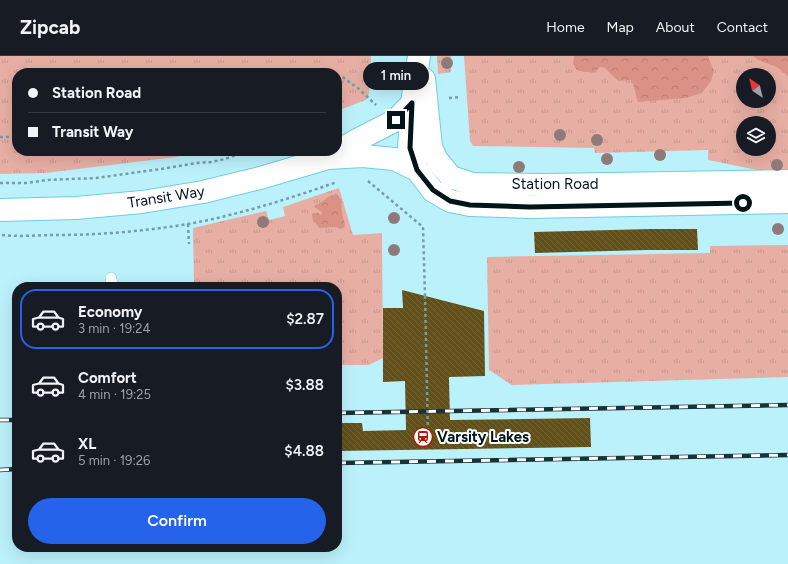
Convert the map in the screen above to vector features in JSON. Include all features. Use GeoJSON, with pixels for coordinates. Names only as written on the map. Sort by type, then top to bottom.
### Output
{"type":"FeatureCollection","features":[{"type":"Feature","properties":{"kind":"street","name":"Station Road"},"geometry":{"type":"LineString","coordinates":[[420,56],[412,103],[410,148],[417,170],[433,190],[450,201],[470,205],[530,207],[788,202]]}},
{"type":"Feature","properties":{"kind":"street","name":"Station Road"},"geometry":{"type":"LineString","coordinates":[[420,56],[427,101],[431,147],[436,160],[444,169],[451,176],[462,181],[472,184],[544,185],[788,181]]}},
{"type":"Feature","properties":{"kind":"street","name":"Transit Way"},"geometry":{"type":"LineString","coordinates":[[342,149],[356,140],[396,120],[412,103]]}},
{"type":"Feature","properties":{"kind":"street","name":"Transit Way"},"geometry":{"type":"LineString","coordinates":[[0,210],[76,208],[150,201],[204,192],[260,178],[328,158],[363,156],[394,159],[417,170]]}},
{"type":"Feature","properties":{"kind":"path"},"geometry":{"type":"LineString","coordinates":[[342,77],[359,89],[378,106]]}},
{"type":"Feature","properties":{"kind":"path"},"geometry":{"type":"LineString","coordinates":[[0,137],[12,137]]}},
{"type":"Feature","properties":{"kind":"path"},"geometry":{"type":"LineString","coordinates":[[0,183],[27,183],[47,180],[103,177],[211,162],[233,156]]}},
{"type":"Feature","properties":{"kind":"path"},"geometry":{"type":"LineString","coordinates":[[366,179],[423,227],[428,437]]}},
{"type":"Feature","properties":{"kind":"path"},"geometry":{"type":"LineString","coordinates":[[0,235],[77,235],[138,231],[188,224],[271,204],[342,181]]}},
{"type":"Feature","properties":{"kind":"path"},"geometry":{"type":"LineString","coordinates":[[188,224],[189,244]]}},
{"type":"Feature","properties":{"kind":"green space"},"geometry":{"type":"Polygon","coordinates":[[[0,56],[371,56],[369,94],[367,99],[342,109],[342,68],[12,68],[12,156],[181,156],[45,173],[0,174],[0,56]]]}},
{"type":"Feature","properties":{"kind":"green space"},"geometry":{"type":"Polygon","coordinates":[[[437,56],[451,56],[451,72],[438,74],[437,56]]]}},
{"type":"Feature","properties":{"kind":"green space"},"geometry":{"type":"Polygon","coordinates":[[[464,56],[788,56],[788,170],[762,171],[708,160],[708,150],[595,153],[594,148],[473,146],[470,141],[464,56]]]}},
{"type":"Feature","properties":{"kind":"green space"},"geometry":{"type":"Polygon","coordinates":[[[574,56],[708,56],[714,71],[711,81],[702,93],[686,98],[638,102],[631,80],[618,81],[605,68],[600,67],[595,72],[584,72],[577,70],[573,64],[574,56]]]}},
{"type":"Feature","properties":{"kind":"green space"},"geometry":{"type":"Polygon","coordinates":[[[753,56],[788,56],[788,76],[777,67],[758,60],[753,56]]]}},
{"type":"Feature","properties":{"kind":"green space"},"geometry":{"type":"Polygon","coordinates":[[[339,188],[353,235],[382,233],[383,358],[369,365],[342,365],[342,282],[194,282],[193,228],[266,211],[269,220],[285,216],[283,207],[339,188]]]}},
{"type":"Feature","properties":{"kind":"green space"},"geometry":{"type":"Polygon","coordinates":[[[336,194],[341,200],[345,227],[340,229],[336,227],[319,228],[313,221],[312,215],[313,213],[318,213],[321,215],[322,212],[314,207],[315,205],[336,194]]]}},
{"type":"Feature","properties":{"kind":"green space"},"geometry":{"type":"Polygon","coordinates":[[[788,245],[788,377],[512,385],[489,370],[487,257],[710,253],[710,246],[788,245]]]}},
{"type":"Feature","properties":{"kind":"building"},"geometry":{"type":"Polygon","coordinates":[[[697,229],[698,250],[535,253],[534,232],[697,229]]]}},
{"type":"Feature","properties":{"kind":"building"},"geometry":{"type":"Polygon","coordinates":[[[402,290],[484,311],[485,376],[449,377],[450,420],[590,418],[591,447],[342,451],[342,423],[362,423],[363,431],[406,430],[405,381],[383,382],[383,308],[403,308],[402,290]]]}},
{"type":"Feature","properties":{"kind":"railway"},"geometry":{"type":"LineString","coordinates":[[342,413],[788,405]]}},
{"type":"Feature","properties":{"kind":"railway"},"geometry":{"type":"LineString","coordinates":[[0,420],[12,420]]}},
{"type":"Feature","properties":{"kind":"railway"},"geometry":{"type":"LineString","coordinates":[[342,463],[788,455]]}},
{"type":"Feature","properties":{"kind":"railway"},"geometry":{"type":"LineString","coordinates":[[0,470],[12,469]]}},
{"type":"Feature","properties":{"kind":"place","name":"Varsity Lakes"},"geometry":{"type":"Point","coordinates":[423,437]}},
{"type":"Feature","properties":{"kind":"route"},"geometry":{"type":"LineString","coordinates":[[396,120],[412,103],[410,148],[417,170],[433,190],[450,201],[470,205],[530,207],[743,203]]}}]}
